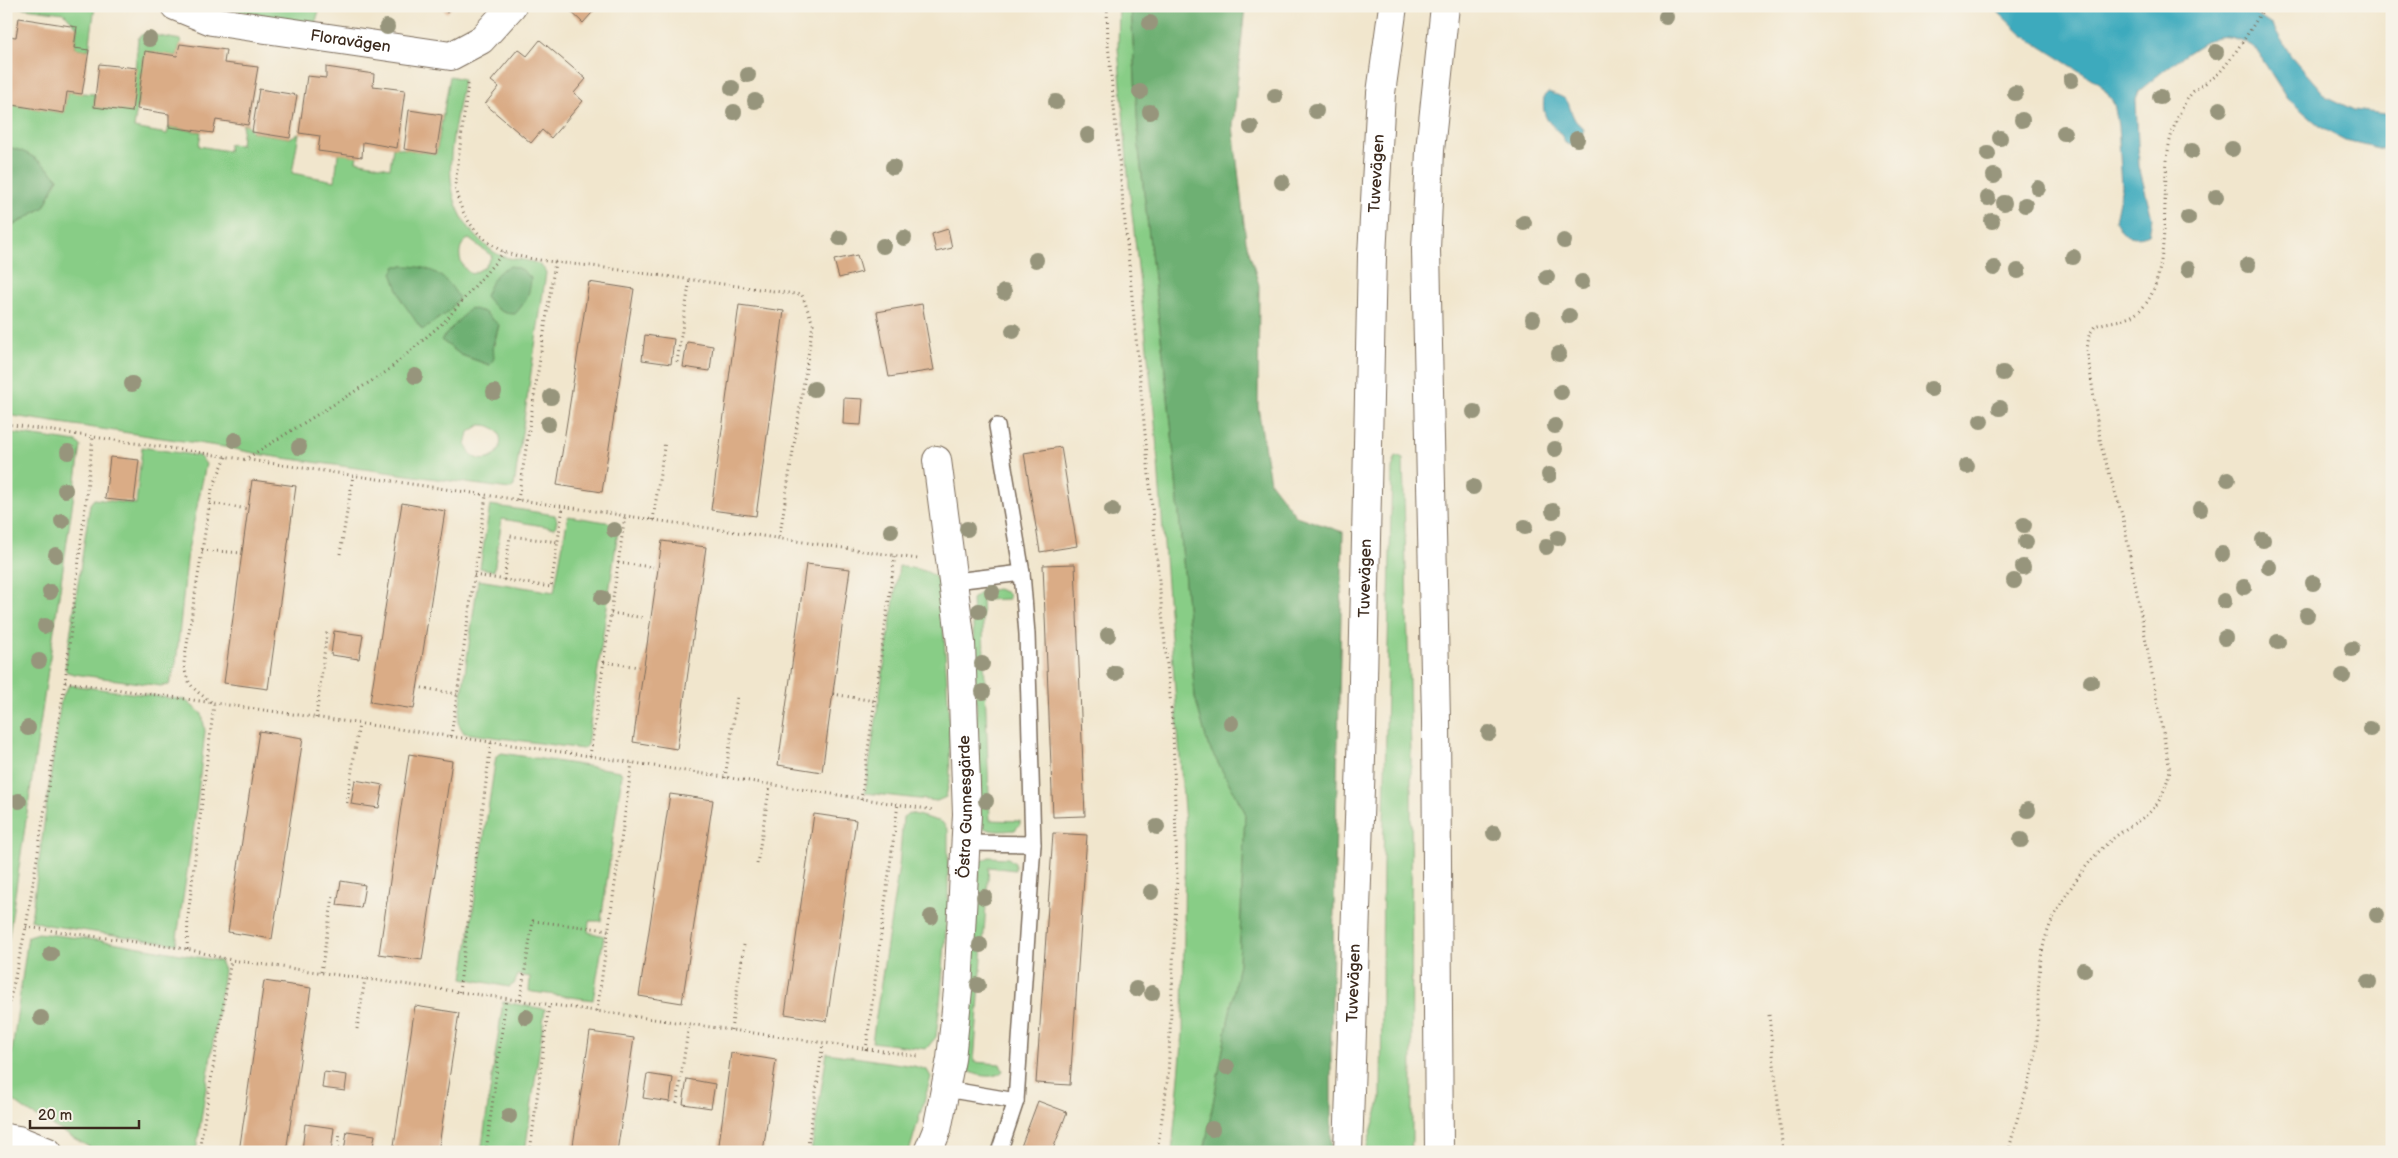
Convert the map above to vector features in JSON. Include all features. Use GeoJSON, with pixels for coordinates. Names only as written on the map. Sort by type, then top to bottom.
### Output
{"type":"FeatureCollection","features":[{"type":"Feature","properties":{"kind":"main road","name":"Floravägen"},"geometry":{"type":"LineString","coordinates":[[175,6],[212,21],[451,56],[481,40],[512,6]]}},
{"type":"Feature","properties":{"kind":"main road","name":"Tuvevägen"},"geometry":{"type":"LineString","coordinates":[[1348,1152],[1363,678],[1372,255],[1382,93],[1393,6]]}},
{"type":"Feature","properties":{"kind":"main road"},"geometry":{"type":"LineString","coordinates":[[1439,1152],[1436,720],[1426,250],[1430,150],[1445,6]]}},
{"type":"Feature","properties":{"kind":"main road","name":"Östra Gunnesgärde"},"geometry":{"type":"LineString","coordinates":[[928,1152],[937,1130],[951,1059],[958,990],[967,814],[961,643],[953,570],[937,460]]}},
{"type":"Feature","properties":{"kind":"main road"},"geometry":{"type":"LineString","coordinates":[[6,1138],[18,1140],[48,1152]]}},
{"type":"Feature","properties":{"kind":"lane"},"geometry":{"type":"LineString","coordinates":[[997,426],[1022,573],[1027,634],[1033,844],[1016,1101],[998,1152]]}},
{"type":"Feature","properties":{"kind":"lane"},"geometry":{"type":"LineString","coordinates":[[953,570],[1022,573]]}},
{"type":"Feature","properties":{"kind":"lane"},"geometry":{"type":"LineString","coordinates":[[965,843],[1033,844]]}},
{"type":"Feature","properties":{"kind":"lane"},"geometry":{"type":"LineString","coordinates":[[946,1089],[1016,1101]]}},
{"type":"Feature","properties":{"kind":"path"},"geometry":{"type":"LineString","coordinates":[[1107,6],[1108,44],[1142,416],[1173,728],[1177,877],[1168,1077],[1157,1152]]}},
{"type":"Feature","properties":{"kind":"path"},"geometry":{"type":"LineString","coordinates":[[2009,1152],[2012,1132],[2033,1068],[2038,1032],[2041,950],[2054,916],[2076,882],[2108,842],[2152,812],[2165,790],[2170,770],[2142,610],[2123,518],[2101,446],[2087,350],[2089,335],[2095,326],[2129,317],[2135,314],[2147,302],[2156,284],[2164,239],[2164,171],[2172,133],[2194,92],[2218,74],[2236,51],[2265,6]]}},
{"type":"Feature","properties":{"kind":"path"},"geometry":{"type":"LineString","coordinates":[[464,50],[470,71],[456,180],[458,200],[474,229],[486,241],[504,252],[555,262],[802,295],[814,324],[779,540]]}},
{"type":"Feature","properties":{"kind":"path"},"geometry":{"type":"LineString","coordinates":[[244,460],[386,372],[445,321],[504,252]]}},
{"type":"Feature","properties":{"kind":"path"},"geometry":{"type":"LineString","coordinates":[[518,500],[555,262]]}},
{"type":"Feature","properties":{"kind":"path"},"geometry":{"type":"LineString","coordinates":[[677,362],[690,279]]}},
{"type":"Feature","properties":{"kind":"path"},"geometry":{"type":"LineString","coordinates":[[6,424],[563,506],[779,540],[895,555],[934,562],[953,570]]}},
{"type":"Feature","properties":{"kind":"path"},"geometry":{"type":"LineString","coordinates":[[6,1033],[8,1003],[26,927],[65,682],[93,437]]}},
{"type":"Feature","properties":{"kind":"path"},"geometry":{"type":"LineString","coordinates":[[653,520],[664,441]]}},
{"type":"Feature","properties":{"kind":"path"},"geometry":{"type":"LineString","coordinates":[[214,704],[195,691],[185,678],[185,670],[212,489],[226,457]]}},
{"type":"Feature","properties":{"kind":"path"},"geometry":{"type":"LineString","coordinates":[[340,554],[352,476]]}},
{"type":"Feature","properties":{"kind":"path"},"geometry":{"type":"LineString","coordinates":[[451,736],[486,496]]}},
{"type":"Feature","properties":{"kind":"path"},"geometry":{"type":"LineString","coordinates":[[210,503],[248,509]]}},
{"type":"Feature","properties":{"kind":"path"},"geometry":{"type":"LineString","coordinates":[[474,575],[551,587],[563,506]]}},
{"type":"Feature","properties":{"kind":"path"},"geometry":{"type":"LineString","coordinates":[[590,756],[625,516]]}},
{"type":"Feature","properties":{"kind":"path"},"geometry":{"type":"LineString","coordinates":[[504,580],[510,536],[558,542]]}},
{"type":"Feature","properties":{"kind":"path"},"geometry":{"type":"LineString","coordinates":[[202,550],[242,553]]}},
{"type":"Feature","properties":{"kind":"path"},"geometry":{"type":"LineString","coordinates":[[861,800],[895,555]]}},
{"type":"Feature","properties":{"kind":"path"},"geometry":{"type":"LineString","coordinates":[[618,562],[653,568]]}},
{"type":"Feature","properties":{"kind":"path"},"geometry":{"type":"LineString","coordinates":[[611,614],[645,618]]}},
{"type":"Feature","properties":{"kind":"path"},"geometry":{"type":"LineString","coordinates":[[316,718],[327,631]]}},
{"type":"Feature","properties":{"kind":"path"},"geometry":{"type":"LineString","coordinates":[[604,662],[639,667]]}},
{"type":"Feature","properties":{"kind":"path"},"geometry":{"type":"LineString","coordinates":[[65,682],[590,756],[861,800],[967,814]]}},
{"type":"Feature","properties":{"kind":"path"},"geometry":{"type":"LineString","coordinates":[[417,687],[458,694]]}},
{"type":"Feature","properties":{"kind":"path"},"geometry":{"type":"LineString","coordinates":[[833,694],[874,701]]}},
{"type":"Feature","properties":{"kind":"path"},"geometry":{"type":"LineString","coordinates":[[726,778],[737,697]]}},
{"type":"Feature","properties":{"kind":"path"},"geometry":{"type":"LineString","coordinates":[[187,949],[188,916],[214,704]]}},
{"type":"Feature","properties":{"kind":"path"},"geometry":{"type":"LineString","coordinates":[[348,803],[358,724]]}},
{"type":"Feature","properties":{"kind":"path"},"geometry":{"type":"LineString","coordinates":[[459,992],[491,743]]}},
{"type":"Feature","properties":{"kind":"path"},"geometry":{"type":"LineString","coordinates":[[597,1011],[632,763]]}},
{"type":"Feature","properties":{"kind":"path"},"geometry":{"type":"LineString","coordinates":[[757,864],[770,785]]}},
{"type":"Feature","properties":{"kind":"path"},"geometry":{"type":"LineString","coordinates":[[866,1050],[898,804]]}},
{"type":"Feature","properties":{"kind":"path"},"geometry":{"type":"LineString","coordinates":[[321,972],[333,896]]}},
{"type":"Feature","properties":{"kind":"path"},"geometry":{"type":"LineString","coordinates":[[520,1000],[533,921],[609,930]]}},
{"type":"Feature","properties":{"kind":"path"},"geometry":{"type":"LineString","coordinates":[[26,927],[187,949],[231,960],[866,1050],[951,1059]]}},
{"type":"Feature","properties":{"kind":"path"},"geometry":{"type":"LineString","coordinates":[[731,1030],[744,945]]}},
{"type":"Feature","properties":{"kind":"path"},"geometry":{"type":"LineString","coordinates":[[199,1152],[231,960]]}},
{"type":"Feature","properties":{"kind":"path"},"geometry":{"type":"LineString","coordinates":[[357,1029],[365,979]]}},
{"type":"Feature","properties":{"kind":"path"},"geometry":{"type":"LineString","coordinates":[[486,1152],[506,998]]}},
{"type":"Feature","properties":{"kind":"path"},"geometry":{"type":"LineString","coordinates":[[530,1152],[549,1005]]}},
{"type":"Feature","properties":{"kind":"path"},"geometry":{"type":"LineString","coordinates":[[1769,1015],[1783,1152]]}},
{"type":"Feature","properties":{"kind":"path"},"geometry":{"type":"LineString","coordinates":[[677,1103],[688,1024]]}},
{"type":"Feature","properties":{"kind":"path"},"geometry":{"type":"LineString","coordinates":[[807,1152],[823,1044]]}},
{"type":"Feature","properties":{"kind":"path"},"geometry":{"type":"LineString","coordinates":[[338,1152],[340,1132]]}},
{"type":"Feature","properties":{"kind":"green space"},"geometry":{"type":"Polygon","coordinates":[[[9,6],[95,6],[89,50],[74,48],[77,27],[64,13],[9,6]]]}},
{"type":"Feature","properties":{"kind":"green space"},"geometry":{"type":"Polygon","coordinates":[[[211,6],[318,6],[319,11],[315,24],[211,6]]]}},
{"type":"Feature","properties":{"kind":"green space"},"geometry":{"type":"Polygon","coordinates":[[[1119,6],[1131,6],[1139,150],[1171,423],[1195,697],[1208,745],[1245,812],[1239,963],[1204,1152],[1172,1152],[1183,1033],[1185,824],[1154,410],[1129,186],[1118,48],[1119,6]]]}},
{"type":"Feature","properties":{"kind":"green space"},"geometry":{"type":"Polygon","coordinates":[[[1131,6],[1245,6],[1233,126],[1246,241],[1259,285],[1258,407],[1270,482],[1296,516],[1343,532],[1331,1033],[1331,1152],[1204,1152],[1239,963],[1245,812],[1208,745],[1195,697],[1171,423],[1139,150],[1131,6]]]}},
{"type":"Feature","properties":{"kind":"green space"},"geometry":{"type":"Polygon","coordinates":[[[148,34],[181,40],[177,56],[145,52],[134,128],[167,134],[169,127],[201,132],[199,146],[228,151],[229,144],[241,145],[243,124],[248,125],[252,132],[290,138],[299,133],[292,173],[335,181],[338,153],[357,156],[356,161],[390,168],[393,147],[436,154],[450,76],[463,79],[452,142],[451,183],[464,221],[488,248],[504,257],[536,263],[546,273],[514,486],[510,489],[269,456],[224,447],[6,415],[6,230],[44,207],[58,178],[35,158],[21,151],[6,147],[6,104],[64,113],[67,92],[95,94],[94,107],[131,111],[138,39],[141,35],[148,34]],[[469,239],[461,246],[460,257],[464,267],[472,274],[485,267],[492,256],[469,239]],[[499,325],[452,327],[441,340],[461,355],[489,365],[499,325]],[[480,425],[469,432],[466,445],[472,456],[482,459],[491,458],[497,453],[500,446],[500,438],[497,431],[491,426],[480,425]]]}},
{"type":"Feature","properties":{"kind":"green space"},"geometry":{"type":"Polygon","coordinates":[[[6,147],[21,151],[35,158],[58,178],[44,207],[6,230],[6,147]]]}},
{"type":"Feature","properties":{"kind":"green space"},"geometry":{"type":"Polygon","coordinates":[[[396,266],[417,267],[433,272],[447,281],[459,298],[448,312],[422,330],[402,301],[392,273],[396,266]]]}},
{"type":"Feature","properties":{"kind":"green space"},"geometry":{"type":"Polygon","coordinates":[[[511,266],[521,269],[531,278],[527,297],[515,314],[505,313],[498,309],[485,296],[492,281],[501,270],[511,266]]]}},
{"type":"Feature","properties":{"kind":"green space"},"geometry":{"type":"Polygon","coordinates":[[[470,308],[484,312],[499,325],[493,345],[494,358],[490,365],[461,355],[441,340],[470,308]]]}},
{"type":"Feature","properties":{"kind":"green space"},"geometry":{"type":"Polygon","coordinates":[[[6,432],[77,442],[81,446],[6,956],[6,432]]]}},
{"type":"Feature","properties":{"kind":"green space"},"geometry":{"type":"Polygon","coordinates":[[[142,447],[199,456],[206,464],[188,550],[176,664],[169,685],[161,686],[74,674],[67,672],[65,669],[90,504],[94,499],[136,504],[142,447]]]}},
{"type":"Feature","properties":{"kind":"green space"},"geometry":{"type":"Polygon","coordinates":[[[1396,456],[1403,459],[1411,754],[1412,1139],[1411,1152],[1365,1152],[1381,1098],[1383,863],[1392,469],[1396,456]]]}},
{"type":"Feature","properties":{"kind":"green space"},"geometry":{"type":"Polygon","coordinates":[[[490,505],[555,515],[557,521],[555,528],[502,519],[494,571],[480,568],[490,505]]]}},
{"type":"Feature","properties":{"kind":"green space"},"geometry":{"type":"Polygon","coordinates":[[[568,516],[619,524],[587,745],[583,749],[464,733],[458,723],[478,580],[554,592],[568,516]]]}},
{"type":"Feature","properties":{"kind":"green space"},"geometry":{"type":"Polygon","coordinates":[[[899,566],[929,573],[938,580],[941,586],[949,717],[950,777],[946,797],[937,801],[865,793],[899,566]]]}},
{"type":"Feature","properties":{"kind":"green space"},"geometry":{"type":"Polygon","coordinates":[[[997,589],[1008,593],[1009,599],[982,600],[990,820],[1020,821],[1020,824],[1015,830],[993,831],[981,826],[972,599],[981,592],[997,589]]]}},
{"type":"Feature","properties":{"kind":"green space"},"geometry":{"type":"Polygon","coordinates":[[[69,685],[185,700],[202,714],[205,731],[195,819],[176,944],[47,925],[31,920],[61,699],[69,685]]]}},
{"type":"Feature","properties":{"kind":"green space"},"geometry":{"type":"Polygon","coordinates":[[[502,753],[620,771],[622,775],[601,921],[589,921],[588,932],[604,936],[593,1000],[529,991],[530,977],[518,975],[514,984],[509,987],[463,978],[496,756],[502,753]]]}},
{"type":"Feature","properties":{"kind":"green space"},"geometry":{"type":"Polygon","coordinates":[[[910,813],[942,822],[948,830],[948,904],[941,994],[936,1037],[926,1049],[872,1042],[899,866],[903,817],[910,813]]]}},
{"type":"Feature","properties":{"kind":"green space"},"geometry":{"type":"Polygon","coordinates":[[[989,857],[1008,858],[1015,863],[1015,870],[989,867],[974,1062],[1000,1064],[1003,1071],[990,1076],[979,1075],[966,1069],[965,1063],[980,862],[989,857]]]}},
{"type":"Feature","properties":{"kind":"green space"},"geometry":{"type":"Polygon","coordinates":[[[38,933],[112,942],[220,961],[224,970],[223,978],[196,1152],[98,1152],[30,1113],[12,1100],[8,1092],[9,1073],[28,936],[38,933]]]}},
{"type":"Feature","properties":{"kind":"green space"},"geometry":{"type":"Polygon","coordinates":[[[503,1002],[545,1009],[525,1152],[481,1152],[503,1002]]]}},
{"type":"Feature","properties":{"kind":"green space"},"geometry":{"type":"Polygon","coordinates":[[[827,1053],[914,1066],[927,1070],[931,1077],[909,1152],[811,1152],[827,1053]]]}},
{"type":"Feature","properties":{"kind":"water"},"geometry":{"type":"Polygon","coordinates":[[[1992,6],[2243,6],[2273,26],[2291,56],[2327,97],[2354,110],[2392,115],[2392,151],[2345,140],[2322,128],[2287,98],[2255,48],[2237,39],[2218,37],[2189,52],[2139,91],[2136,99],[2139,166],[2152,218],[2149,234],[2133,237],[2124,233],[2115,220],[2122,186],[2118,126],[2114,103],[2100,84],[2021,34],[1992,6]]]}},
{"type":"Feature","properties":{"kind":"water"},"geometry":{"type":"Polygon","coordinates":[[[1548,92],[1562,97],[1568,102],[1575,120],[1584,129],[1579,143],[1570,145],[1565,143],[1550,124],[1543,106],[1544,96],[1548,92]]]}},
{"type":"Feature","properties":{"kind":"building"},"geometry":{"type":"Polygon","coordinates":[[[440,6],[453,6],[447,13],[440,6]]]}},
{"type":"Feature","properties":{"kind":"building"},"geometry":{"type":"Polygon","coordinates":[[[565,6],[598,6],[583,23],[565,6]]]}},
{"type":"Feature","properties":{"kind":"building"},"geometry":{"type":"Polygon","coordinates":[[[19,18],[77,27],[74,48],[89,50],[82,94],[67,92],[64,113],[6,104],[9,85],[6,85],[6,36],[16,37],[19,18]]]}},
{"type":"Feature","properties":{"kind":"building"},"geometry":{"type":"Polygon","coordinates":[[[540,40],[586,79],[574,93],[583,101],[551,138],[542,130],[531,143],[485,104],[499,87],[491,81],[518,49],[527,56],[540,40]]]}},
{"type":"Feature","properties":{"kind":"building"},"geometry":{"type":"Polygon","coordinates":[[[180,44],[226,50],[224,63],[258,67],[248,125],[216,120],[213,133],[169,127],[169,114],[137,109],[145,51],[177,56],[180,44]]]}},
{"type":"Feature","properties":{"kind":"building"},"geometry":{"type":"Polygon","coordinates":[[[99,64],[137,68],[132,112],[94,107],[99,64]]]}},
{"type":"Feature","properties":{"kind":"building"},"geometry":{"type":"Polygon","coordinates":[[[326,67],[374,74],[373,86],[405,90],[397,148],[363,142],[362,157],[318,151],[320,136],[299,133],[307,76],[326,78],[326,67]]]}},
{"type":"Feature","properties":{"kind":"building"},"geometry":{"type":"Polygon","coordinates":[[[259,89],[297,95],[290,138],[252,132],[259,89]]]}},
{"type":"Feature","properties":{"kind":"building"},"geometry":{"type":"Polygon","coordinates":[[[409,110],[442,115],[436,154],[404,149],[409,110]]]}},
{"type":"Feature","properties":{"kind":"building"},"geometry":{"type":"Polygon","coordinates":[[[948,229],[952,248],[936,252],[932,234],[948,229]]]}},
{"type":"Feature","properties":{"kind":"building"},"geometry":{"type":"Polygon","coordinates":[[[857,255],[862,272],[839,278],[834,260],[857,255]]]}},
{"type":"Feature","properties":{"kind":"building"},"geometry":{"type":"Polygon","coordinates":[[[589,282],[634,289],[602,492],[557,485],[589,282]]]}},
{"type":"Feature","properties":{"kind":"building"},"geometry":{"type":"Polygon","coordinates":[[[922,304],[934,370],[889,377],[877,312],[922,304]]]}},
{"type":"Feature","properties":{"kind":"building"},"geometry":{"type":"Polygon","coordinates":[[[739,305],[784,311],[756,516],[711,510],[739,305]]]}},
{"type":"Feature","properties":{"kind":"building"},"geometry":{"type":"Polygon","coordinates":[[[645,335],[674,339],[671,364],[642,360],[645,335]]]}},
{"type":"Feature","properties":{"kind":"building"},"geometry":{"type":"Polygon","coordinates":[[[687,342],[713,346],[710,371],[683,367],[687,342]]]}},
{"type":"Feature","properties":{"kind":"building"},"geometry":{"type":"Polygon","coordinates":[[[844,398],[863,399],[861,425],[843,424],[844,398]]]}},
{"type":"Feature","properties":{"kind":"building"},"geometry":{"type":"Polygon","coordinates":[[[1061,447],[1077,546],[1040,552],[1024,453],[1061,447]]]}},
{"type":"Feature","properties":{"kind":"building"},"geometry":{"type":"Polygon","coordinates":[[[110,457],[139,460],[134,502],[105,499],[110,457]]]}},
{"type":"Feature","properties":{"kind":"building"},"geometry":{"type":"Polygon","coordinates":[[[252,480],[296,486],[268,689],[224,683],[252,480]]]}},
{"type":"Feature","properties":{"kind":"building"},"geometry":{"type":"Polygon","coordinates":[[[402,503],[445,511],[414,709],[370,702],[402,503]]]}},
{"type":"Feature","properties":{"kind":"building"},"geometry":{"type":"Polygon","coordinates":[[[662,541],[706,547],[677,749],[633,742],[662,541]]]}},
{"type":"Feature","properties":{"kind":"building"},"geometry":{"type":"Polygon","coordinates":[[[806,564],[850,569],[822,772],[778,765],[806,564]]]}},
{"type":"Feature","properties":{"kind":"building"},"geometry":{"type":"Polygon","coordinates":[[[1075,564],[1085,816],[1053,817],[1043,565],[1075,564]]]}},
{"type":"Feature","properties":{"kind":"building"},"geometry":{"type":"Polygon","coordinates":[[[334,631],[363,635],[359,659],[331,655],[334,631]]]}},
{"type":"Feature","properties":{"kind":"building"},"geometry":{"type":"Polygon","coordinates":[[[259,731],[303,738],[272,939],[228,932],[259,731]]]}},
{"type":"Feature","properties":{"kind":"building"},"geometry":{"type":"Polygon","coordinates":[[[409,754],[452,761],[422,960],[379,954],[409,754]]]}},
{"type":"Feature","properties":{"kind":"building"},"geometry":{"type":"Polygon","coordinates":[[[355,780],[383,785],[379,808],[351,804],[355,780]]]}},
{"type":"Feature","properties":{"kind":"building"},"geometry":{"type":"Polygon","coordinates":[[[670,794],[713,800],[682,1003],[639,996],[670,794]]]}},
{"type":"Feature","properties":{"kind":"building"},"geometry":{"type":"Polygon","coordinates":[[[814,814],[856,820],[827,1021],[785,1014],[814,814]]]}},
{"type":"Feature","properties":{"kind":"building"},"geometry":{"type":"Polygon","coordinates":[[[1053,833],[1087,835],[1070,1085],[1036,1083],[1053,833]]]}},
{"type":"Feature","properties":{"kind":"building"},"geometry":{"type":"Polygon","coordinates":[[[341,881],[365,885],[361,908],[337,905],[341,881]]]}},
{"type":"Feature","properties":{"kind":"building"},"geometry":{"type":"Polygon","coordinates":[[[264,981],[311,988],[286,1152],[239,1152],[264,981]]]}},
{"type":"Feature","properties":{"kind":"building"},"geometry":{"type":"Polygon","coordinates":[[[415,1006],[459,1013],[438,1152],[393,1152],[415,1006]]]}},
{"type":"Feature","properties":{"kind":"building"},"geometry":{"type":"Polygon","coordinates":[[[590,1032],[634,1038],[617,1152],[572,1152],[590,1032]]]}},
{"type":"Feature","properties":{"kind":"building"},"geometry":{"type":"Polygon","coordinates":[[[731,1053],[776,1060],[763,1152],[718,1152],[731,1053]]]}},
{"type":"Feature","properties":{"kind":"building"},"geometry":{"type":"Polygon","coordinates":[[[324,1072],[347,1075],[345,1091],[322,1088],[324,1072]]]}},
{"type":"Feature","properties":{"kind":"building"},"geometry":{"type":"Polygon","coordinates":[[[647,1074],[673,1078],[670,1102],[643,1098],[647,1074]]]}},
{"type":"Feature","properties":{"kind":"building"},"geometry":{"type":"Polygon","coordinates":[[[687,1079],[715,1084],[711,1108],[683,1104],[687,1079]]]}},
{"type":"Feature","properties":{"kind":"building"},"geometry":{"type":"Polygon","coordinates":[[[1038,1101],[1067,1112],[1052,1152],[1019,1152],[1038,1101]]]}},
{"type":"Feature","properties":{"kind":"building"},"geometry":{"type":"Polygon","coordinates":[[[305,1124],[334,1128],[331,1152],[302,1151],[305,1124]]]}},
{"type":"Feature","properties":{"kind":"building"},"geometry":{"type":"Polygon","coordinates":[[[347,1131],[375,1135],[372,1152],[344,1152],[347,1131]]]}}]}
